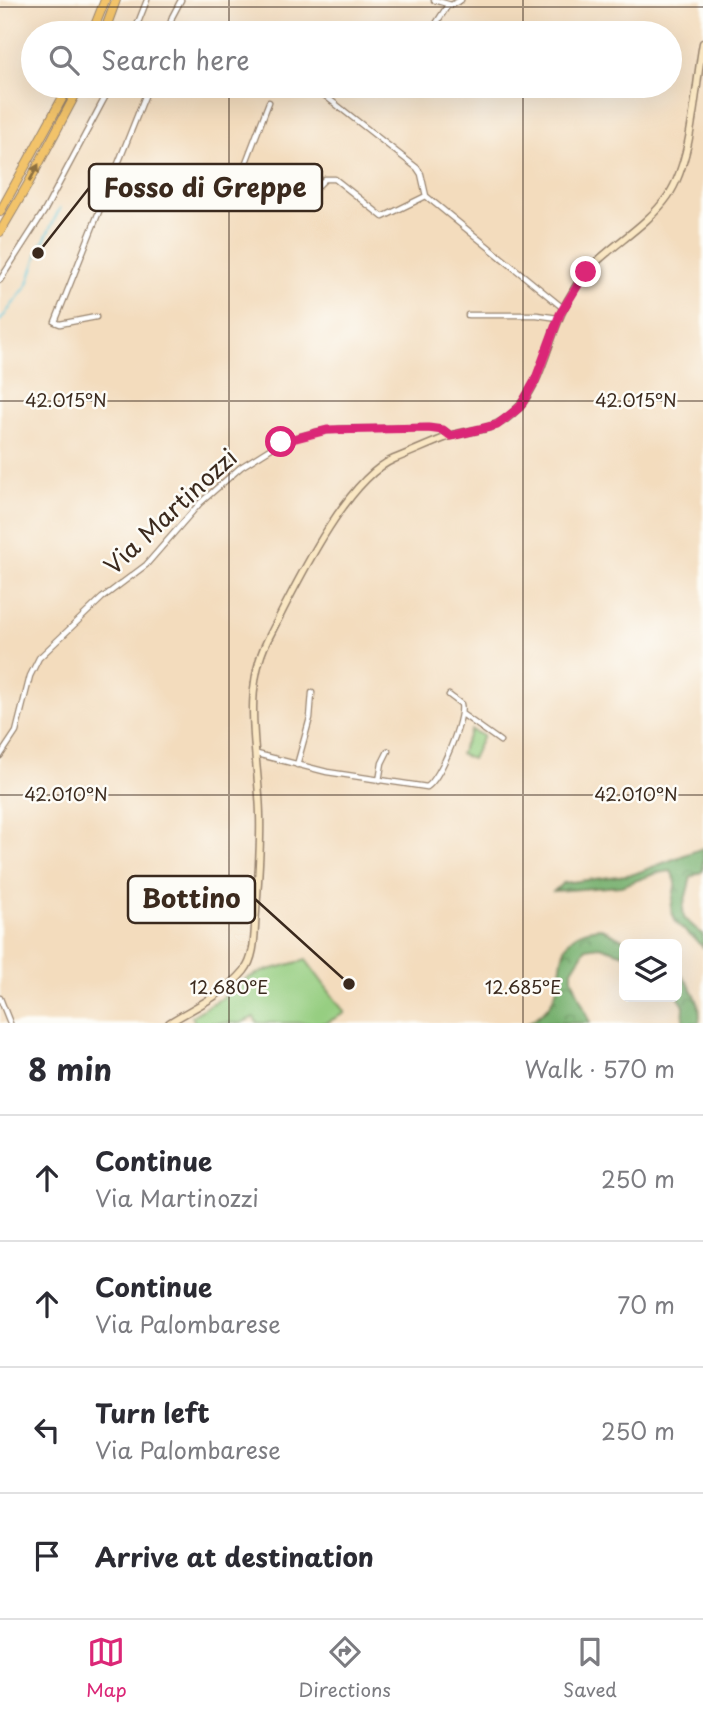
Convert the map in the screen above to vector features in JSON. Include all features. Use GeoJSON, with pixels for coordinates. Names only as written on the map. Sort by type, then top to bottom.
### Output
{"type":"FeatureCollection","features":[{"type":"Feature","properties":{"kind":"highway"},"geometry":{"type":"LineString","coordinates":[[97,21],[105,0]]}},
{"type":"Feature","properties":{"kind":"highway"},"geometry":{"type":"LineString","coordinates":[[108,21],[116,0]]}},
{"type":"Feature","properties":{"kind":"highway"},"geometry":{"type":"LineString","coordinates":[[0,212],[62,98]]}},
{"type":"Feature","properties":{"kind":"highway"},"geometry":{"type":"LineString","coordinates":[[0,232],[74,98]]}},
{"type":"Feature","properties":{"kind":"main road"},"geometry":{"type":"LineString","coordinates":[[169,1023],[180,1020],[230,984],[244,971],[250,959],[254,941],[260,829],[253,691],[257,667],[265,645],[317,546],[350,499],[374,471],[390,461],[451,436],[497,425],[520,407],[535,381],[558,318],[588,270],[652,214],[672,189],[684,157],[700,81],[703,43]]}},
{"type":"Feature","properties":{"kind":"street"},"geometry":{"type":"LineString","coordinates":[[139,21],[147,0]]}},
{"type":"Feature","properties":{"kind":"street"},"geometry":{"type":"LineString","coordinates":[[171,21],[181,0]]}},
{"type":"Feature","properties":{"kind":"street"},"geometry":{"type":"LineString","coordinates":[[434,0],[448,5],[454,5],[461,0]]}},
{"type":"Feature","properties":{"kind":"street"},"geometry":{"type":"LineString","coordinates":[[438,21],[448,5]]}},
{"type":"Feature","properties":{"kind":"street"},"geometry":{"type":"LineString","coordinates":[[0,280],[45,210],[105,98]]}},
{"type":"Feature","properties":{"kind":"street"},"geometry":{"type":"LineString","coordinates":[[96,317],[60,324],[55,322],[144,98]]}},
{"type":"Feature","properties":{"kind":"street"},"geometry":{"type":"LineString","coordinates":[[328,98],[418,169],[426,196],[563,308]]}},
{"type":"Feature","properties":{"kind":"street"},"geometry":{"type":"LineString","coordinates":[[229,191],[245,165],[269,102]]}},
{"type":"Feature","properties":{"kind":"street"},"geometry":{"type":"LineString","coordinates":[[245,165],[296,203],[302,202],[325,179],[330,178],[335,179],[383,217],[426,196]]}},
{"type":"Feature","properties":{"kind":"street"},"geometry":{"type":"LineString","coordinates":[[468,315],[533,315],[558,318]]}},
{"type":"Feature","properties":{"kind":"street","name":"Via Martinozzi"},"geometry":{"type":"LineString","coordinates":[[0,756],[16,732],[30,676],[37,660],[95,604],[146,565],[200,503],[240,467],[281,442],[320,431],[428,428],[443,430],[451,436]]}},
{"type":"Feature","properties":{"kind":"street"},"geometry":{"type":"LineString","coordinates":[[297,765],[310,718],[312,693]]}},
{"type":"Feature","properties":{"kind":"street"},"geometry":{"type":"LineString","coordinates":[[257,754],[379,781],[420,787],[430,785],[437,776],[462,714],[461,704],[449,695]]}},
{"type":"Feature","properties":{"kind":"street"},"geometry":{"type":"LineString","coordinates":[[462,714],[500,741]]}},
{"type":"Feature","properties":{"kind":"street"},"geometry":{"type":"LineString","coordinates":[[379,781],[382,763],[388,751]]}},
{"type":"Feature","properties":{"kind":"street"},"geometry":{"type":"LineString","coordinates":[[0,998],[9,1023]]}},
{"type":"Feature","properties":{"kind":"green space"},"geometry":{"type":"Polygon","coordinates":[[[471,730],[483,736],[472,759],[460,754],[471,730]]]}},
{"type":"Feature","properties":{"kind":"green space"},"geometry":{"type":"Polygon","coordinates":[[[703,848],[703,871],[691,877],[683,908],[684,918],[703,935],[703,947],[676,923],[671,909],[676,881],[671,871],[657,873],[621,886],[554,891],[563,883],[634,874],[703,848]]]}},
{"type":"Feature","properties":{"kind":"green space"},"geometry":{"type":"Polygon","coordinates":[[[601,928],[622,939],[619,939],[619,952],[600,946],[586,948],[572,970],[572,978],[590,1023],[528,1023],[545,1011],[552,1001],[567,945],[573,937],[584,931],[601,928]]]}},
{"type":"Feature","properties":{"kind":"green space"},"geometry":{"type":"Polygon","coordinates":[[[306,960],[345,1013],[326,1023],[257,1023],[254,1017],[241,1023],[195,1023],[192,1016],[243,985],[242,981],[261,972],[306,960]]]}},
{"type":"Feature","properties":{"kind":"green space"},"geometry":{"type":"Polygon","coordinates":[[[682,976],[695,994],[699,1023],[683,1023],[684,1006],[681,1002],[682,976]]]}},
{"type":"Feature","properties":{"kind":"waterway"},"geometry":{"type":"LineString","coordinates":[[0,321],[28,284],[38,253],[60,208]]}},
{"type":"Feature","properties":{"kind":"place","name":"Fosso di Greppe"},"geometry":{"type":"Point","coordinates":[38,253]}},
{"type":"Feature","properties":{"kind":"place","name":"Bottino"},"geometry":{"type":"Point","coordinates":[349,984]}},
{"type":"Feature","properties":{"kind":"route"},"geometry":{"type":"LineString","coordinates":[[281,442],[331,429],[428,428],[446,431],[451,436],[498,424],[516,411],[526,398],[558,318],[586,272]]}}]}
